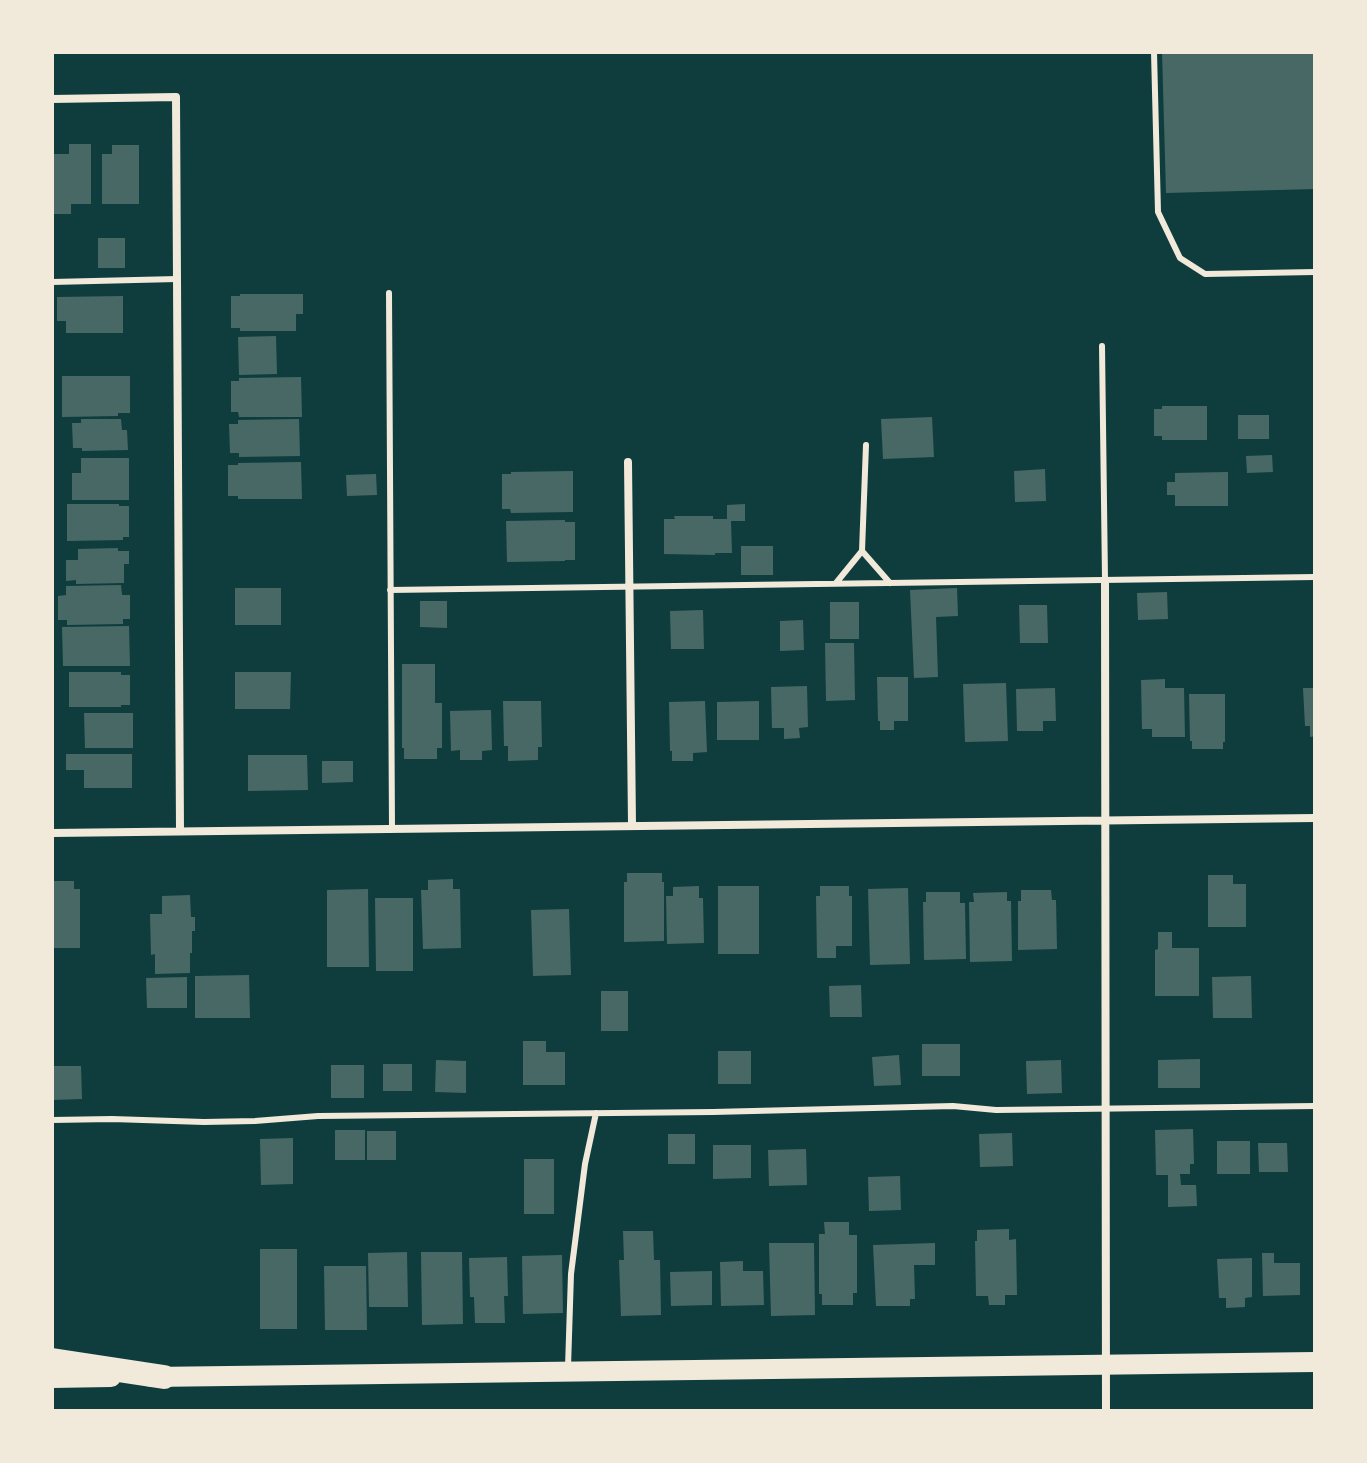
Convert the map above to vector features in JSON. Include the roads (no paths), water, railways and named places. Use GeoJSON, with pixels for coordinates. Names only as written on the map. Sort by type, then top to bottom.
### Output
{"type":"FeatureCollection","features":[{"type":"Feature","properties":{"kind":"highway"},"geometry":{"type":"LineString","coordinates":[[52,1360],[164,1377]]}},
{"type":"Feature","properties":{"kind":"main road"},"geometry":{"type":"LineString","coordinates":[[52,1378],[1315,1362]]}},
{"type":"Feature","properties":{"kind":"street"},"geometry":{"type":"LineString","coordinates":[[52,99],[176,97],[180,831]]}},
{"type":"Feature","properties":{"kind":"street"},"geometry":{"type":"LineString","coordinates":[[628,462],[632,825]]}},
{"type":"Feature","properties":{"kind":"street"},"geometry":{"type":"LineString","coordinates":[[1105,580],[1106,1411]]}},
{"type":"Feature","properties":{"kind":"street"},"geometry":{"type":"LineString","coordinates":[[52,833],[1315,818]]}},
{"type":"Feature","properties":{"kind":"lane"},"geometry":{"type":"LineString","coordinates":[[1154,52],[1158,212],[1180,258],[1205,274],[1315,272]]}},
{"type":"Feature","properties":{"kind":"lane"},"geometry":{"type":"LineString","coordinates":[[52,282],[177,279]]}},
{"type":"Feature","properties":{"kind":"lane"},"geometry":{"type":"LineString","coordinates":[[389,293],[392,828]]}},
{"type":"Feature","properties":{"kind":"lane"},"geometry":{"type":"LineString","coordinates":[[1102,346],[1105,580]]}},
{"type":"Feature","properties":{"kind":"lane"},"geometry":{"type":"LineString","coordinates":[[836,583],[862,551],[866,445]]}},
{"type":"Feature","properties":{"kind":"lane"},"geometry":{"type":"LineString","coordinates":[[862,551],[890,583]]}},
{"type":"Feature","properties":{"kind":"lane"},"geometry":{"type":"LineString","coordinates":[[390,590],[1315,577]]}},
{"type":"Feature","properties":{"kind":"lane"},"geometry":{"type":"LineString","coordinates":[[52,1120],[204,1122],[318,1116],[953,1106],[996,1110],[1315,1106]]}},
{"type":"Feature","properties":{"kind":"lane"},"geometry":{"type":"LineString","coordinates":[[567,1371],[571,1274],[585,1164],[596,1113]]}}]}
